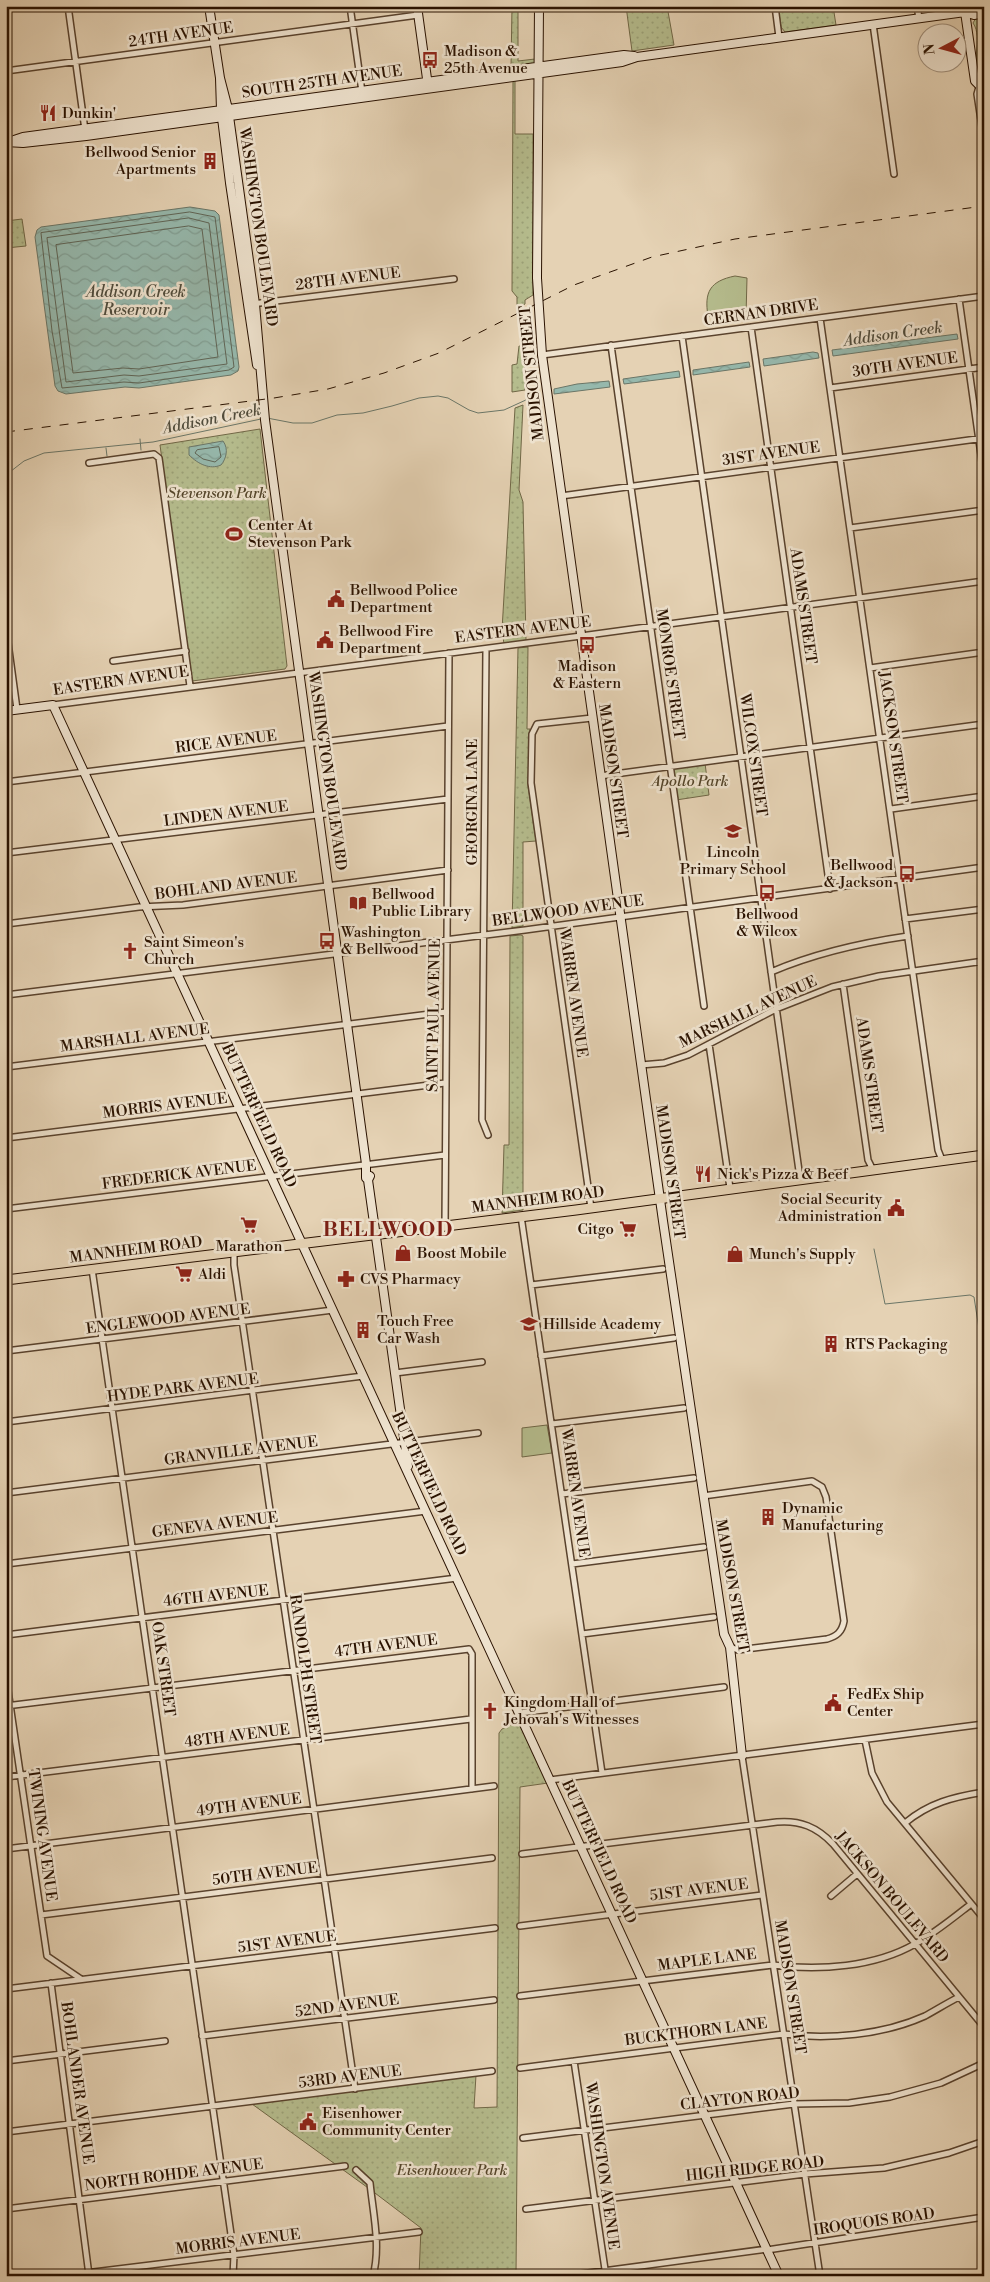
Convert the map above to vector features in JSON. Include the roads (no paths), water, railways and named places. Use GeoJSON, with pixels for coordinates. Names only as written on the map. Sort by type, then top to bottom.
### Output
{"type":"FeatureCollection","features":[{"type":"Feature","properties":{"kind":"main road","name":"WASHINGTON BOULEVARD"},"geometry":{"type":"LineString","coordinates":[[209,6],[356,1094],[366,1164],[369,1166],[368,1180],[409,1473]]}},
{"type":"Feature","properties":{"kind":"main road"},"geometry":{"type":"LineString","coordinates":[[417,6],[428,86]]}},
{"type":"Feature","properties":{"kind":"main road","name":"MADISON STREET"},"geometry":{"type":"LineString","coordinates":[[540,6],[538,278],[542,355],[703,1496],[724,1634],[730,1647],[742,1756]]}},
{"type":"Feature","properties":{"kind":"main road","name":"SOUTH 25TH AVENUE"},"geometry":{"type":"LineString","coordinates":[[9,142],[23,143],[127,126],[539,70],[622,62],[637,57],[965,12],[984,6]]}},
{"type":"Feature","properties":{"kind":"main road"},"geometry":{"type":"LineString","coordinates":[[965,12],[975,81],[981,88]]}},
{"type":"Feature","properties":{"kind":"main road","name":"SOUTH 25TH AVENUE"},"geometry":{"type":"LineString","coordinates":[[965,12],[974,15],[984,13]]}},
{"type":"Feature","properties":{"kind":"main road","name":"EASTERN AVENUE"},"geometry":{"type":"LineString","coordinates":[[6,711],[53,705]]}},
{"type":"Feature","properties":{"kind":"main road","name":"BUTTERFIELD ROAD"},"geometry":{"type":"LineString","coordinates":[[53,705],[779,2276]]}},
{"type":"Feature","properties":{"kind":"main road","name":"MANNHEIM ROAD"},"geometry":{"type":"LineString","coordinates":[[6,1280],[591,1208],[872,1168],[984,1155]]}},
{"type":"Feature","properties":{"kind":"street"},"geometry":{"type":"LineString","coordinates":[[68,6],[85,132]]}},
{"type":"Feature","properties":{"kind":"street"},"geometry":{"type":"LineString","coordinates":[[350,6],[363,94]]}},
{"type":"Feature","properties":{"kind":"street"},"geometry":{"type":"LineString","coordinates":[[775,6],[779,37]]}},
{"type":"Feature","properties":{"kind":"street"},"geometry":{"type":"LineString","coordinates":[[917,6],[919,18]]}},
{"type":"Feature","properties":{"kind":"street","name":"24TH AVENUE"},"geometry":{"type":"LineString","coordinates":[[6,71],[418,15]]}},
{"type":"Feature","properties":{"kind":"street"},"geometry":{"type":"LineString","coordinates":[[873,24],[894,174]]}},
{"type":"Feature","properties":{"kind":"street"},"geometry":{"type":"LineString","coordinates":[[981,88],[977,94],[984,140]]}},
{"type":"Feature","properties":{"kind":"street","name":"28TH AVENUE"},"geometry":{"type":"LineString","coordinates":[[250,304],[454,279]]}},
{"type":"Feature","properties":{"kind":"street","name":"CERNAN DRIVE"},"geometry":{"type":"LineString","coordinates":[[542,355],[984,296]]}},
{"type":"Feature","properties":{"kind":"street"},"geometry":{"type":"LineString","coordinates":[[959,299],[981,438],[984,476]]}},
{"type":"Feature","properties":{"kind":"street","name":"JACKSON STREET"},"geometry":{"type":"LineString","coordinates":[[820,318],[891,809],[912,971],[938,1150],[942,1160]]}},
{"type":"Feature","properties":{"kind":"street","name":"ADAMS STREET"},"geometry":{"type":"LineString","coordinates":[[751,327],[830,889]]}},
{"type":"Feature","properties":{"kind":"street","name":"WILCOX STREET"},"geometry":{"type":"LineString","coordinates":[[682,336],[800,1178]]}},
{"type":"Feature","properties":{"kind":"street","name":"MONROE STREET"},"geometry":{"type":"LineString","coordinates":[[611,346],[704,1006]]}},
{"type":"Feature","properties":{"kind":"street","name":"30TH AVENUE"},"geometry":{"type":"LineString","coordinates":[[830,388],[984,367]]}},
{"type":"Feature","properties":{"kind":"street","name":"31ST AVENUE"},"geometry":{"type":"LineString","coordinates":[[561,496],[981,438]]}},
{"type":"Feature","properties":{"kind":"street"},"geometry":{"type":"LineString","coordinates":[[89,463],[154,454],[159,458],[190,686]]}},
{"type":"Feature","properties":{"kind":"street"},"geometry":{"type":"LineString","coordinates":[[850,528],[984,510]]}},
{"type":"Feature","properties":{"kind":"street","name":"EASTERN AVENUE"},"geometry":{"type":"LineString","coordinates":[[53,705],[486,649],[984,581]]}},
{"type":"Feature","properties":{"kind":"street"},"geometry":{"type":"LineString","coordinates":[[6,628],[17,709]]}},
{"type":"Feature","properties":{"kind":"street","name":"GEORGINA LANE"},"geometry":{"type":"LineString","coordinates":[[486,649],[482,1120],[488,1135]]}},
{"type":"Feature","properties":{"kind":"street"},"geometry":{"type":"LineString","coordinates":[[113,661],[186,651]]}},
{"type":"Feature","properties":{"kind":"street"},"geometry":{"type":"LineString","coordinates":[[870,668],[984,652]]}},
{"type":"Feature","properties":{"kind":"street","name":"SAINT PAUL AVENUE"},"geometry":{"type":"LineString","coordinates":[[445,1226],[449,653]]}},
{"type":"Feature","properties":{"kind":"street","name":"WARREN AVENUE"},"geometry":{"type":"LineString","coordinates":[[591,1208],[531,783],[532,734],[537,724],[592,718]]}},
{"type":"Feature","properties":{"kind":"street"},"geometry":{"type":"LineString","coordinates":[[600,776],[984,724]]}},
{"type":"Feature","properties":{"kind":"street","name":"RICE AVENUE"},"geometry":{"type":"LineString","coordinates":[[6,782],[448,726]]}},
{"type":"Feature","properties":{"kind":"street"},"geometry":{"type":"LineString","coordinates":[[891,809],[984,796]]}},
{"type":"Feature","properties":{"kind":"street","name":"LINDEN AVENUE"},"geometry":{"type":"LineString","coordinates":[[6,852],[448,799]]}},
{"type":"Feature","properties":{"kind":"street","name":"BELLWOOD AVENUE"},"geometry":{"type":"LineString","coordinates":[[6,995],[447,940],[984,867]]}},
{"type":"Feature","properties":{"kind":"street","name":"BOHLAND AVENUE"},"geometry":{"type":"LineString","coordinates":[[6,924],[147,907],[183,905],[448,870]]}},
{"type":"Feature","properties":{"kind":"street"},"geometry":{"type":"LineString","coordinates":[[905,919],[984,909]]}},
{"type":"Feature","properties":{"kind":"street"},"geometry":{"type":"LineString","coordinates":[[771,972],[840,948],[908,936]]}},
{"type":"Feature","properties":{"kind":"street"},"geometry":{"type":"LineString","coordinates":[[983,961],[984,972]]}},
{"type":"Feature","properties":{"kind":"street","name":"MARSHALL AVENUE"},"geometry":{"type":"LineString","coordinates":[[641,1065],[675,1060],[776,1009],[803,997],[843,984],[912,971],[983,961]]}},
{"type":"Feature","properties":{"kind":"street","name":"ADAMS STREET"},"geometry":{"type":"LineString","coordinates":[[843,984],[868,1160],[872,1168]]}},
{"type":"Feature","properties":{"kind":"street","name":"MARSHALL AVENUE"},"geometry":{"type":"LineString","coordinates":[[6,1067],[446,1012]]}},
{"type":"Feature","properties":{"kind":"street"},"geometry":{"type":"LineString","coordinates":[[709,1044],[730,1188]]}},
{"type":"Feature","properties":{"kind":"street","name":"MORRIS AVENUE"},"geometry":{"type":"LineString","coordinates":[[6,1138],[446,1083]]}},
{"type":"Feature","properties":{"kind":"street","name":"FREDERICK AVENUE"},"geometry":{"type":"LineString","coordinates":[[6,1209],[445,1155]]}},
{"type":"Feature","properties":{"kind":"street","name":"WARREN AVENUE"},"geometry":{"type":"LineString","coordinates":[[521,1216],[602,1773]]}},
{"type":"Feature","properties":{"kind":"street","name":"RANDOLPH STREET"},"geometry":{"type":"LineString","coordinates":[[234,1252],[234,1265],[302,1740],[355,2089]]}},
{"type":"Feature","properties":{"kind":"street","name":"OAK STREET"},"geometry":{"type":"LineString","coordinates":[[92,1269],[234,2255],[233,2276]]}},
{"type":"Feature","properties":{"kind":"street"},"geometry":{"type":"LineString","coordinates":[[531,1286],[663,1269]]}},
{"type":"Feature","properties":{"kind":"street","name":"ENGLEWOOD AVENUE"},"geometry":{"type":"LineString","coordinates":[[6,1352],[333,1310]]}},
{"type":"Feature","properties":{"kind":"street"},"geometry":{"type":"LineString","coordinates":[[541,1356],[674,1338]]}},
{"type":"Feature","properties":{"kind":"street"},"geometry":{"type":"LineString","coordinates":[[395,1373],[482,1362]]}},
{"type":"Feature","properties":{"kind":"street","name":"HYDE PARK AVENUE"},"geometry":{"type":"LineString","coordinates":[[6,1422],[252,1392],[363,1376]]}},
{"type":"Feature","properties":{"kind":"street"},"geometry":{"type":"LineString","coordinates":[[552,1424],[684,1408]]}},
{"type":"Feature","properties":{"kind":"street","name":"GRANVILLE AVENUE"},"geometry":{"type":"LineString","coordinates":[[6,1494],[478,1433]]}},
{"type":"Feature","properties":{"kind":"street"},"geometry":{"type":"LineString","coordinates":[[562,1494],[694,1478]]}},
{"type":"Feature","properties":{"kind":"street"},"geometry":{"type":"LineString","coordinates":[[703,1496],[808,1482],[819,1484],[826,1497],[844,1621],[839,1633],[827,1639],[738,1650],[730,1647]]}},
{"type":"Feature","properties":{"kind":"street","name":"GENEVA AVENUE"},"geometry":{"type":"LineString","coordinates":[[6,1564],[427,1511]]}},
{"type":"Feature","properties":{"kind":"street"},"geometry":{"type":"LineString","coordinates":[[572,1564],[704,1547]]}},
{"type":"Feature","properties":{"kind":"street","name":"46TH AVENUE"},"geometry":{"type":"LineString","coordinates":[[6,1635],[142,1616],[283,1601],[458,1578]]}},
{"type":"Feature","properties":{"kind":"street"},"geometry":{"type":"LineString","coordinates":[[582,1634],[714,1617]]}},
{"type":"Feature","properties":{"kind":"street","name":"47TH AVENUE"},"geometry":{"type":"LineString","coordinates":[[8,1706],[292,1670],[470,1650],[471,1719]]}},
{"type":"Feature","properties":{"kind":"street","name":"TWINING AVENUE"},"geometry":{"type":"LineString","coordinates":[[6,1677],[8,1706],[47,1956],[81,1979]]}},
{"type":"Feature","properties":{"kind":"street"},"geometry":{"type":"LineString","coordinates":[[520,1713],[724,1687]]}},
{"type":"Feature","properties":{"kind":"street"},"geometry":{"type":"LineString","coordinates":[[471,1719],[472,1789]]}},
{"type":"Feature","properties":{"kind":"street","name":"48TH AVENUE"},"geometry":{"type":"LineString","coordinates":[[6,1777],[471,1719]]}},
{"type":"Feature","properties":{"kind":"street"},"geometry":{"type":"LineString","coordinates":[[550,1780],[984,1724]]}},
{"type":"Feature","properties":{"kind":"street"},"geometry":{"type":"LineString","coordinates":[[865,1740],[870,1765],[878,1787],[887,1802],[984,1919]]}},
{"type":"Feature","properties":{"kind":"street","name":"MADISON STREET"},"geometry":{"type":"LineString","coordinates":[[742,1756],[820,2276]]}},
{"type":"Feature","properties":{"kind":"street","name":"49TH AVENUE"},"geometry":{"type":"LineString","coordinates":[[6,1848],[494,1786]]}},
{"type":"Feature","properties":{"kind":"street"},"geometry":{"type":"LineString","coordinates":[[905,1823],[916,1814],[940,1801],[984,1792]]}},
{"type":"Feature","properties":{"kind":"street","name":"JACKSON BOULEVARD"},"geometry":{"type":"LineString","coordinates":[[581,1847],[786,1821],[810,1826],[826,1836],[984,2027]]}},
{"type":"Feature","properties":{"kind":"street"},"geometry":{"type":"LineString","coordinates":[[522,1854],[581,1847]]}},
{"type":"Feature","properties":{"kind":"street","name":"50TH AVENUE"},"geometry":{"type":"LineString","coordinates":[[41,1915],[492,1858]]}},
{"type":"Feature","properties":{"kind":"street"},"geometry":{"type":"LineString","coordinates":[[831,1896],[857,1874]]}},
{"type":"Feature","properties":{"kind":"street","name":"51ST AVENUE"},"geometry":{"type":"LineString","coordinates":[[520,1926],[762,1895]]}},
{"type":"Feature","properties":{"kind":"street","name":"MAPLE LANE"},"geometry":{"type":"LineString","coordinates":[[520,1996],[773,1965],[810,1967],[849,1964],[882,1957],[916,1944],[971,1904]]}},
{"type":"Feature","properties":{"kind":"street","name":"51ST AVENUE"},"geometry":{"type":"LineString","coordinates":[[6,1989],[495,1928]]}},
{"type":"Feature","properties":{"kind":"street","name":"BOHLANDER AVENUE"},"geometry":{"type":"LineString","coordinates":[[51,1983],[81,2199],[89,2274]]}},
{"type":"Feature","properties":{"kind":"street","name":"BUCKTHORN LANE"},"geometry":{"type":"LineString","coordinates":[[520,2068],[784,2034],[817,2036],[884,2028],[924,2016],[959,1997]]}},
{"type":"Feature","properties":{"kind":"street","name":"52ND AVENUE"},"geometry":{"type":"LineString","coordinates":[[202,2036],[494,2000]]}},
{"type":"Feature","properties":{"kind":"street"},"geometry":{"type":"LineString","coordinates":[[6,2061],[165,2041]]}},
{"type":"Feature","properties":{"kind":"street","name":"WASHINGTON AVENUE"},"geometry":{"type":"LineString","coordinates":[[574,2061],[605,2273]]}},
{"type":"Feature","properties":{"kind":"street","name":"CLAYTON ROAD"},"geometry":{"type":"LineString","coordinates":[[523,2138],[794,2104],[849,2103],[898,2095],[941,2084],[984,2063]]}},
{"type":"Feature","properties":{"kind":"street","name":"53RD AVENUE"},"geometry":{"type":"LineString","coordinates":[[6,2132],[492,2071]]}},
{"type":"Feature","properties":{"kind":"street","name":"HIGH RIDGE ROAD"},"geometry":{"type":"LineString","coordinates":[[526,2209],[805,2174],[850,2172],[899,2165],[949,2153],[984,2141]]}},
{"type":"Feature","properties":{"kind":"street","name":"NORTH ROHDE AVENUE"},"geometry":{"type":"LineString","coordinates":[[6,2209],[345,2166]]}},
{"type":"Feature","properties":{"kind":"street"},"geometry":{"type":"LineString","coordinates":[[356,2170],[370,2183],[376,2261],[373,2276]]}},
{"type":"Feature","properties":{"kind":"street","name":"IROQUOIS ROAD"},"geometry":{"type":"LineString","coordinates":[[566,2276],[605,2273],[984,2217]]}},
{"type":"Feature","properties":{"kind":"street","name":"MORRIS AVENUE"},"geometry":{"type":"LineString","coordinates":[[61,2276],[419,2232]]}},
{"type":"Feature","properties":{"kind":"water","name":"Addison Creek Reservoir"},"geometry":{"type":"Polygon","coordinates":[[[190,207],[215,211],[219,215],[238,371],[231,375],[139,388],[125,387],[66,394],[58,391],[55,386],[35,237],[37,230],[41,227],[190,207]]]}},
{"type":"Feature","properties":{"kind":"water"},"geometry":{"type":"Polygon","coordinates":[[[957,334],[958,339],[833,356],[832,350],[957,334]]]}},
{"type":"Feature","properties":{"kind":"water"},"geometry":{"type":"Polygon","coordinates":[[[813,352],[818,353],[819,358],[764,366],[763,359],[813,352]]]}},
{"type":"Feature","properties":{"kind":"water"},"geometry":{"type":"Polygon","coordinates":[[[749,362],[750,367],[693,375],[693,370],[749,362]]]}},
{"type":"Feature","properties":{"kind":"water"},"geometry":{"type":"Polygon","coordinates":[[[679,371],[680,377],[624,384],[623,379],[679,371]]]}},
{"type":"Feature","properties":{"kind":"water"},"geometry":{"type":"Polygon","coordinates":[[[609,381],[610,387],[554,394],[554,389],[577,384],[609,381]]]}},
{"type":"Feature","properties":{"kind":"water"},"geometry":{"type":"Polygon","coordinates":[[[223,441],[226,447],[226,454],[221,465],[213,467],[204,465],[189,455],[189,447],[223,441]]]}},
{"type":"Feature","properties":{"kind":"waterway","name":"Addison Creek"},"geometry":{"type":"LineString","coordinates":[[267,418],[293,423],[312,423],[337,415],[363,413],[419,398],[438,396],[448,398],[478,413],[504,410],[539,394]]}},
{"type":"Feature","properties":{"kind":"waterway","name":"Addison Creek"},"geometry":{"type":"LineString","coordinates":[[6,475],[24,461],[44,453],[153,442],[261,419]]}},
{"type":"Feature","properties":{"kind":"waterway","name":"Addison Creek"},"geometry":{"type":"LineString","coordinates":[[140,439],[141,450]]}},
{"type":"Feature","properties":{"kind":"waterway"},"geometry":{"type":"LineString","coordinates":[[106,448],[107,456]]}},
{"type":"Feature","properties":{"kind":"waterway"},"geometry":{"type":"LineString","coordinates":[[874,1249],[885,1304],[970,1295],[974,1297],[984,1361]]}},
{"type":"Feature","properties":{"kind":"railway"},"geometry":{"type":"LineString","coordinates":[[6,432],[274,398],[328,389],[384,373],[439,353],[574,285],[652,257],[735,239],[984,206]]}},
{"type":"Feature","properties":{"kind":"place","name":"Madison & 25th Avenue"},"geometry":{"type":"Point","coordinates":[430,60]}},
{"type":"Feature","properties":{"kind":"place","name":"Dunkin'"},"geometry":{"type":"Point","coordinates":[48,113]}},
{"type":"Feature","properties":{"kind":"place","name":"Bellwood Senior Apartments"},"geometry":{"type":"Point","coordinates":[210,161]}},
{"type":"Feature","properties":{"kind":"place","name":"Center At Stevenson Park"},"geometry":{"type":"Point","coordinates":[234,534]}},
{"type":"Feature","properties":{"kind":"place","name":"Bellwood Police Department"},"geometry":{"type":"Point","coordinates":[336,599]}},
{"type":"Feature","properties":{"kind":"place","name":"Bellwood Fire Department"},"geometry":{"type":"Point","coordinates":[325,640]}},
{"type":"Feature","properties":{"kind":"place","name":"Madison & Eastern"},"geometry":{"type":"Point","coordinates":[587,645]}},
{"type":"Feature","properties":{"kind":"place","name":"Lincoln Primary School"},"geometry":{"type":"Point","coordinates":[733,831]}},
{"type":"Feature","properties":{"kind":"place","name":"Bellwood & Jackson"},"geometry":{"type":"Point","coordinates":[907,874]}},
{"type":"Feature","properties":{"kind":"place","name":"Bellwood & Wilcox"},"geometry":{"type":"Point","coordinates":[767,893]}},
{"type":"Feature","properties":{"kind":"place","name":"Bellwood Public Library"},"geometry":{"type":"Point","coordinates":[358,903]}},
{"type":"Feature","properties":{"kind":"place","name":"Washington & Bellwood"},"geometry":{"type":"Point","coordinates":[327,941]}},
{"type":"Feature","properties":{"kind":"place","name":"Saint Simeon's Church"},"geometry":{"type":"Point","coordinates":[130,951]}},
{"type":"Feature","properties":{"kind":"place","name":"Nick's Pizza & Beef"},"geometry":{"type":"Point","coordinates":[703,1174]}},
{"type":"Feature","properties":{"kind":"place","name":"Social Security Administration"},"geometry":{"type":"Point","coordinates":[896,1208]}},
{"type":"Feature","properties":{"kind":"place","name":"Marathon"},"geometry":{"type":"Point","coordinates":[249,1225]}},
{"type":"Feature","properties":{"kind":"place","name":"Citgo"},"geometry":{"type":"Point","coordinates":[628,1229]}},
{"type":"Feature","properties":{"kind":"place","name":"Boost Mobile"},"geometry":{"type":"Point","coordinates":[403,1253]}},
{"type":"Feature","properties":{"kind":"place","name":"Munch's Supply"},"geometry":{"type":"Point","coordinates":[735,1254]}},
{"type":"Feature","properties":{"kind":"place","name":"Aldi"},"geometry":{"type":"Point","coordinates":[184,1274]}},
{"type":"Feature","properties":{"kind":"place","name":"CVS Pharmacy"},"geometry":{"type":"Point","coordinates":[346,1279]}},
{"type":"Feature","properties":{"kind":"place","name":"Hillside Academy"},"geometry":{"type":"Point","coordinates":[529,1324]}},
{"type":"Feature","properties":{"kind":"place","name":"Touch Free Car Wash"},"geometry":{"type":"Point","coordinates":[363,1330]}},
{"type":"Feature","properties":{"kind":"place","name":"RTS Packaging"},"geometry":{"type":"Point","coordinates":[831,1344]}},
{"type":"Feature","properties":{"kind":"place","name":"Dynamic Manufacturing"},"geometry":{"type":"Point","coordinates":[768,1517]}},
{"type":"Feature","properties":{"kind":"place","name":"FedEx Ship Center"},"geometry":{"type":"Point","coordinates":[833,1703]}},
{"type":"Feature","properties":{"kind":"place","name":"Kingdom Hall of Jehovah's Witnesses"},"geometry":{"type":"Point","coordinates":[490,1711]}},
{"type":"Feature","properties":{"kind":"place","name":"Eisenhower Community Center"},"geometry":{"type":"Point","coordinates":[308,2122]}},
{"type":"Feature","properties":{"kind":"district","name":"BELLWOOD"},"geometry":{"type":"Point","coordinates":[388,1230]}},
{"type":"Feature","properties":{"kind":"park label","name":"Stevenson Park"},"geometry":{"type":"Point","coordinates":[217,493]}},
{"type":"Feature","properties":{"kind":"park label","name":"Apollo Park"},"geometry":{"type":"Point","coordinates":[690,781]}},
{"type":"Feature","properties":{"kind":"park label","name":"Eisenhower Park"},"geometry":{"type":"Point","coordinates":[452,2170]}}]}
